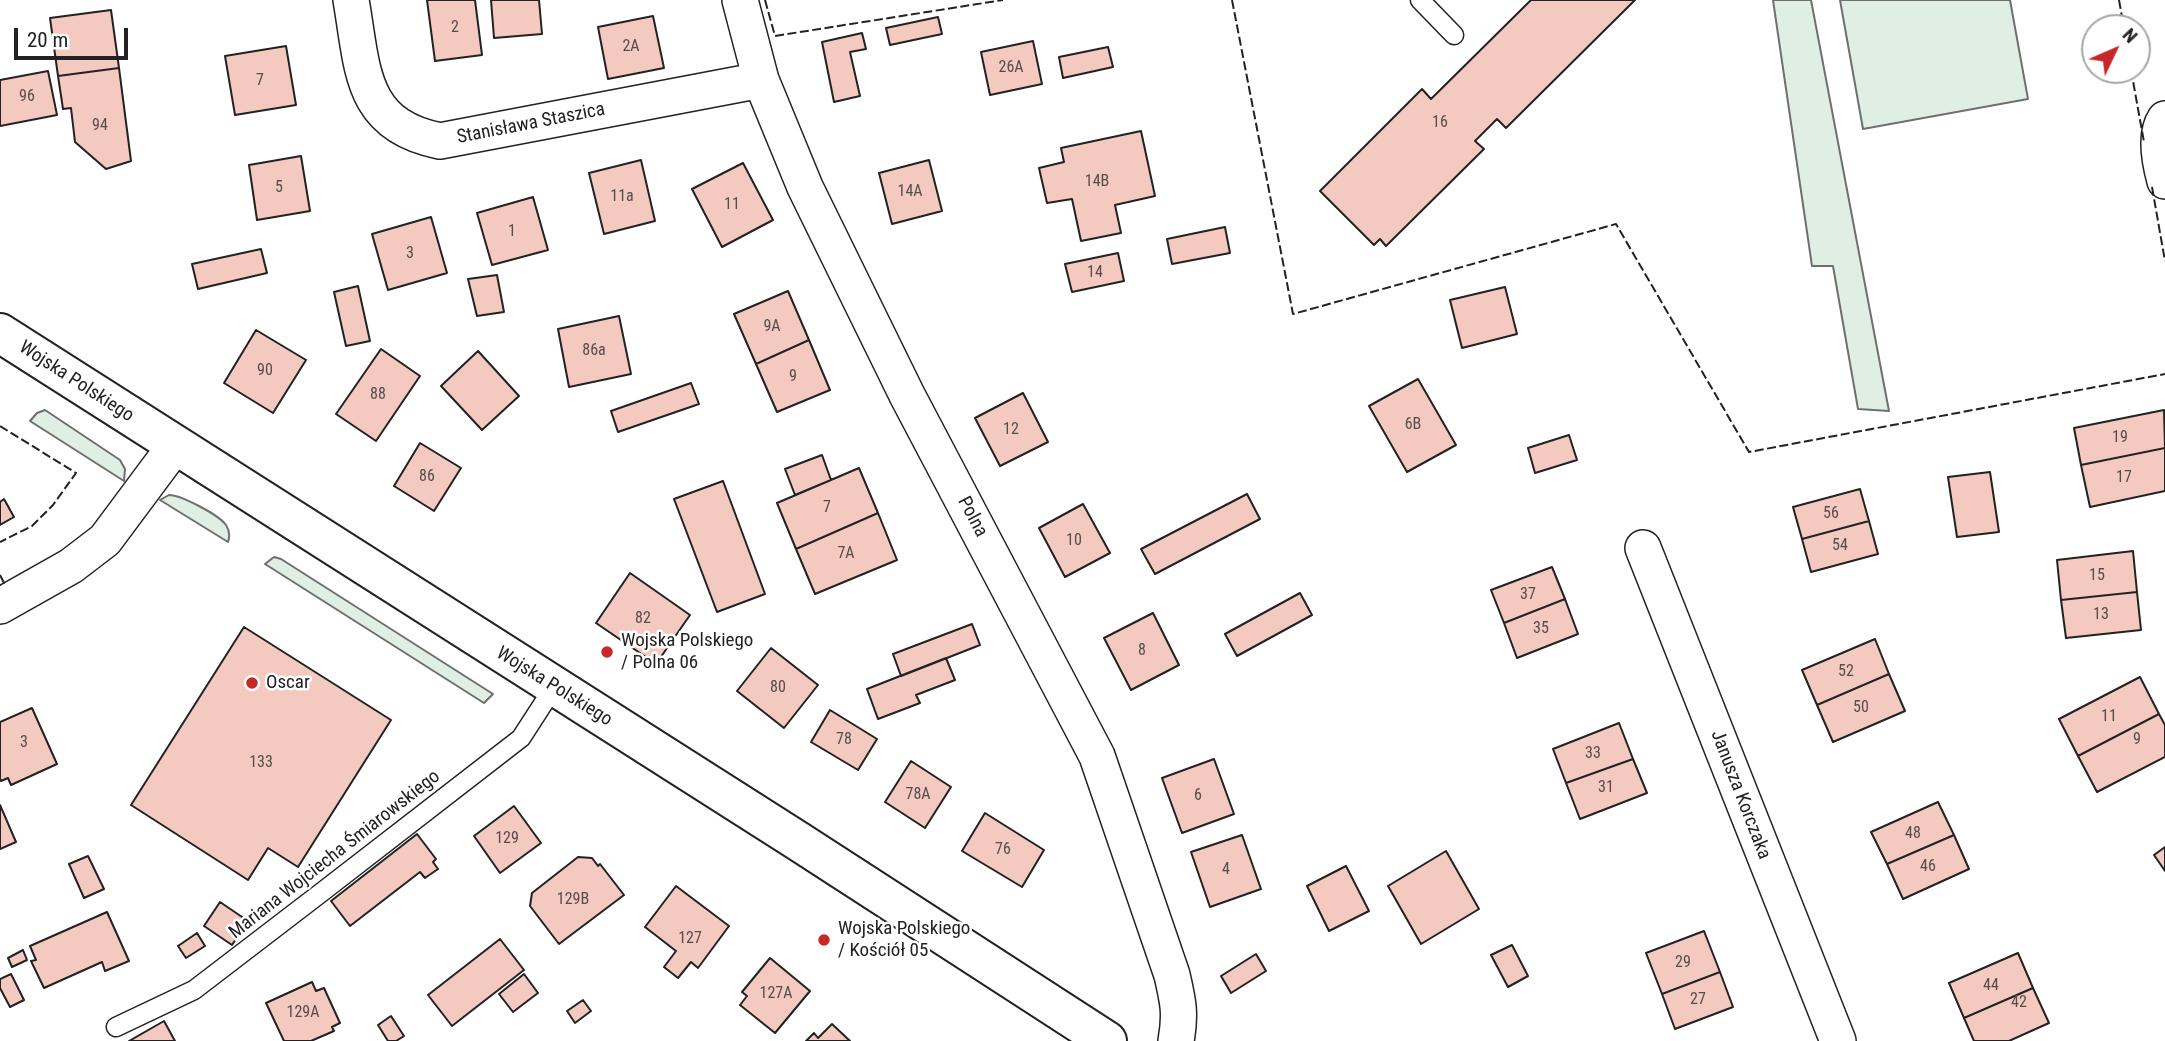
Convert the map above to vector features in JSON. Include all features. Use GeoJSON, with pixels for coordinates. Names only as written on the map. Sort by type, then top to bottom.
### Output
{"type":"FeatureCollection","features":[{"type":"Feature","properties":{"kind":"main road","name":"Wojska Polskiego"},"geometry":{"type":"LineString","coordinates":[[0,333],[797,841],[1092,1038]]}},
{"type":"Feature","properties":{"kind":"street","name":"Stanisława Staszica"},"geometry":{"type":"LineString","coordinates":[[351,0],[364,78],[374,101],[393,123],[416,136],[440,141],[761,80]]}},
{"type":"Feature","properties":{"kind":"street","name":"Polna"},"geometry":{"type":"LineString","coordinates":[[740,0],[761,80],[805,187],[907,394],[1097,756],[1172,975],[1180,1023],[1176,1041]]}},
{"type":"Feature","properties":{"kind":"street"},"geometry":{"type":"LineString","coordinates":[[2165,118],[2161,124],[2159,158],[2165,181]]}},
{"type":"Feature","properties":{"kind":"street"},"geometry":{"type":"LineString","coordinates":[[0,606],[71,566],[105,540],[175,446]]}},
{"type":"Feature","properties":{"kind":"street","name":"Janusza Korczaka"},"geometry":{"type":"LineString","coordinates":[[1643,548],[1838,1041]]}},
{"type":"Feature","properties":{"kind":"lane"},"geometry":{"type":"LineString","coordinates":[[1420,0],[1454,35]]}},
{"type":"Feature","properties":{"kind":"lane","name":"Mariana Wojciecha Śmiarowskiego"},"geometry":{"type":"LineString","coordinates":[[116,1027],[194,990],[488,763],[521,737],[554,687]]}},
{"type":"Feature","properties":{"kind":"green space"},"geometry":{"type":"Polygon","coordinates":[[[1773,0],[1811,0],[1889,411],[1858,409],[1833,266],[1812,266],[1773,0]]]}},
{"type":"Feature","properties":{"kind":"green space"},"geometry":{"type":"Polygon","coordinates":[[[1840,0],[2010,0],[2028,99],[1863,129],[1840,0]]]}},
{"type":"Feature","properties":{"kind":"green space"},"geometry":{"type":"Polygon","coordinates":[[[45,410],[120,460],[125,469],[124,481],[30,421],[37,413],[45,410]]]}},
{"type":"Feature","properties":{"kind":"green space"},"geometry":{"type":"Polygon","coordinates":[[[169,495],[190,502],[222,521],[229,531],[228,542],[160,500],[169,495]]]}},
{"type":"Feature","properties":{"kind":"green space"},"geometry":{"type":"Polygon","coordinates":[[[274,557],[493,694],[484,703],[265,564],[274,557]]]}},
{"type":"Feature","properties":{"kind":"building"},"geometry":{"type":"Polygon","coordinates":[[[427,0],[475,0],[482,55],[435,61],[427,0]]]}},
{"type":"Feature","properties":{"kind":"building"},"geometry":{"type":"Polygon","coordinates":[[[491,0],[539,0],[542,34],[494,38],[491,0]]]}},
{"type":"Feature","properties":{"kind":"building"},"geometry":{"type":"Polygon","coordinates":[[[1531,0],[1635,0],[1506,128],[1497,119],[1475,141],[1484,149],[1386,246],[1380,239],[1374,245],[1320,191],[1422,89],[1431,99],[1531,0]]]}},
{"type":"Feature","properties":{"kind":"building"},"geometry":{"type":"Polygon","coordinates":[[[111,10],[119,68],[58,76],[50,18],[111,10]]]}},
{"type":"Feature","properties":{"kind":"building"},"geometry":{"type":"Polygon","coordinates":[[[653,16],[664,68],[608,79],[598,27],[653,16]]]}},
{"type":"Feature","properties":{"kind":"building"},"geometry":{"type":"Polygon","coordinates":[[[938,17],[942,34],[890,45],[886,28],[938,17]]]}},
{"type":"Feature","properties":{"kind":"building"},"geometry":{"type":"Polygon","coordinates":[[[862,33],[866,49],[850,52],[860,96],[834,102],[822,42],[862,33]]]}},
{"type":"Feature","properties":{"kind":"building"},"geometry":{"type":"Polygon","coordinates":[[[1033,41],[1042,84],[990,95],[981,52],[1033,41]]]}},
{"type":"Feature","properties":{"kind":"building"},"geometry":{"type":"Polygon","coordinates":[[[286,46],[296,105],[235,115],[225,56],[286,46]]]}},
{"type":"Feature","properties":{"kind":"building"},"geometry":{"type":"Polygon","coordinates":[[[1108,47],[1113,67],[1063,78],[1059,57],[1108,47]]]}},
{"type":"Feature","properties":{"kind":"building"},"geometry":{"type":"Polygon","coordinates":[[[119,68],[131,161],[106,169],[75,142],[71,108],[63,109],[58,76],[119,68]]]}},
{"type":"Feature","properties":{"kind":"building"},"geometry":{"type":"Polygon","coordinates":[[[48,71],[57,115],[0,126],[0,80],[48,71]]]}},
{"type":"Feature","properties":{"kind":"building"},"geometry":{"type":"Polygon","coordinates":[[[1141,131],[1155,196],[1115,205],[1121,233],[1081,241],[1072,199],[1047,203],[1039,168],[1064,162],[1061,148],[1141,131]]]}},
{"type":"Feature","properties":{"kind":"building"},"geometry":{"type":"Polygon","coordinates":[[[301,156],[310,211],[257,220],[249,165],[301,156]]]}},
{"type":"Feature","properties":{"kind":"building"},"geometry":{"type":"Polygon","coordinates":[[[641,160],[655,221],[604,234],[589,173],[641,160]]]}},
{"type":"Feature","properties":{"kind":"building"},"geometry":{"type":"Polygon","coordinates":[[[929,160],[942,211],[892,224],[879,173],[929,160]]]}},
{"type":"Feature","properties":{"kind":"building"},"geometry":{"type":"Polygon","coordinates":[[[743,163],[773,220],[722,247],[692,189],[743,163]]]}},
{"type":"Feature","properties":{"kind":"building"},"geometry":{"type":"Polygon","coordinates":[[[533,197],[548,250],[492,265],[477,213],[533,197]]]}},
{"type":"Feature","properties":{"kind":"building"},"geometry":{"type":"Polygon","coordinates":[[[431,217],[447,273],[388,290],[372,234],[431,217]]]}},
{"type":"Feature","properties":{"kind":"building"},"geometry":{"type":"Polygon","coordinates":[[[1225,227],[1230,253],[1172,264],[1167,239],[1225,227]]]}},
{"type":"Feature","properties":{"kind":"building"},"geometry":{"type":"Polygon","coordinates":[[[261,249],[267,273],[198,289],[192,264],[261,249]]]}},
{"type":"Feature","properties":{"kind":"building"},"geometry":{"type":"Polygon","coordinates":[[[1118,253],[1124,281],[1072,292],[1065,264],[1118,253]]]}},
{"type":"Feature","properties":{"kind":"building"},"geometry":{"type":"Polygon","coordinates":[[[497,275],[504,312],[477,316],[468,279],[497,275]]]}},
{"type":"Feature","properties":{"kind":"building"},"geometry":{"type":"Polygon","coordinates":[[[358,286],[370,341],[346,346],[334,292],[358,286]]]}},
{"type":"Feature","properties":{"kind":"building"},"geometry":{"type":"Polygon","coordinates":[[[1505,287],[1517,334],[1462,348],[1450,300],[1505,287]]]}},
{"type":"Feature","properties":{"kind":"building"},"geometry":{"type":"Polygon","coordinates":[[[788,291],[809,340],[756,364],[734,314],[788,291]]]}},
{"type":"Feature","properties":{"kind":"building"},"geometry":{"type":"Polygon","coordinates":[[[619,316],[631,374],[569,387],[558,329],[619,316]]]}},
{"type":"Feature","properties":{"kind":"building"},"geometry":{"type":"Polygon","coordinates":[[[256,330],[306,360],[273,413],[224,383],[256,330]]]}},
{"type":"Feature","properties":{"kind":"building"},"geometry":{"type":"Polygon","coordinates":[[[809,340],[830,390],[777,412],[756,364],[809,340]]]}},
{"type":"Feature","properties":{"kind":"building"},"geometry":{"type":"Polygon","coordinates":[[[381,349],[420,376],[376,441],[336,414],[381,349]]]}},
{"type":"Feature","properties":{"kind":"building"},"geometry":{"type":"Polygon","coordinates":[[[478,351],[519,396],[482,430],[441,386],[478,351]]]}},
{"type":"Feature","properties":{"kind":"building"},"geometry":{"type":"Polygon","coordinates":[[[1418,379],[1456,445],[1407,472],[1369,406],[1418,379]]]}},
{"type":"Feature","properties":{"kind":"building"},"geometry":{"type":"Polygon","coordinates":[[[691,383],[699,404],[618,432],[611,411],[691,383]]]}},
{"type":"Feature","properties":{"kind":"building"},"geometry":{"type":"Polygon","coordinates":[[[1023,393],[1048,442],[1000,466],[975,418],[1023,393]]]}},
{"type":"Feature","properties":{"kind":"building"},"geometry":{"type":"Polygon","coordinates":[[[2164,410],[2165,448],[2081,465],[2074,428],[2164,410]]]}},
{"type":"Feature","properties":{"kind":"building"},"geometry":{"type":"Polygon","coordinates":[[[1569,435],[1577,460],[1535,473],[1528,448],[1569,435]]]}},
{"type":"Feature","properties":{"kind":"building"},"geometry":{"type":"Polygon","coordinates":[[[420,443],[461,468],[434,511],[394,486],[420,443]]]}},
{"type":"Feature","properties":{"kind":"building"},"geometry":{"type":"Polygon","coordinates":[[[2165,448],[2165,491],[2090,507],[2081,465],[2165,448]]]}},
{"type":"Feature","properties":{"kind":"building"},"geometry":{"type":"Polygon","coordinates":[[[822,455],[831,480],[795,495],[785,469],[822,455]]]}},
{"type":"Feature","properties":{"kind":"building"},"geometry":{"type":"Polygon","coordinates":[[[859,468],[878,513],[796,549],[777,503],[859,468]]]}},
{"type":"Feature","properties":{"kind":"building"},"geometry":{"type":"Polygon","coordinates":[[[1990,472],[1999,532],[1957,537],[1948,477],[1990,472]]]}},
{"type":"Feature","properties":{"kind":"building"},"geometry":{"type":"Polygon","coordinates":[[[723,481],[765,594],[717,612],[674,499],[723,481]]]}},
{"type":"Feature","properties":{"kind":"building"},"geometry":{"type":"Polygon","coordinates":[[[1860,489],[1869,521],[1802,539],[1793,507],[1860,489]]]}},
{"type":"Feature","properties":{"kind":"building"},"geometry":{"type":"Polygon","coordinates":[[[1247,494],[1260,519],[1155,574],[1141,549],[1247,494]]]}},
{"type":"Feature","properties":{"kind":"building"},"geometry":{"type":"Polygon","coordinates":[[[4,499],[14,517],[0,525],[0,502],[4,499]]]}},
{"type":"Feature","properties":{"kind":"building"},"geometry":{"type":"Polygon","coordinates":[[[1083,504],[1110,553],[1065,577],[1039,528],[1083,504]]]}},
{"type":"Feature","properties":{"kind":"building"},"geometry":{"type":"Polygon","coordinates":[[[878,513],[897,560],[815,594],[796,549],[878,513]]]}},
{"type":"Feature","properties":{"kind":"building"},"geometry":{"type":"Polygon","coordinates":[[[1869,521],[1878,554],[1811,572],[1802,539],[1869,521]]]}},
{"type":"Feature","properties":{"kind":"building"},"geometry":{"type":"Polygon","coordinates":[[[2133,551],[2137,592],[2061,600],[2057,560],[2133,551]]]}},
{"type":"Feature","properties":{"kind":"building"},"geometry":{"type":"Polygon","coordinates":[[[1552,567],[1565,599],[1504,623],[1491,590],[1552,567]]]}},
{"type":"Feature","properties":{"kind":"building"},"geometry":{"type":"Polygon","coordinates":[[[630,573],[690,615],[656,664],[596,623],[630,573]]]}},
{"type":"Feature","properties":{"kind":"building"},"geometry":{"type":"Polygon","coordinates":[[[2137,592],[2141,630],[2066,638],[2061,600],[2137,592]]]}},
{"type":"Feature","properties":{"kind":"building"},"geometry":{"type":"Polygon","coordinates":[[[1300,593],[1312,615],[1237,656],[1225,634],[1300,593]]]}},
{"type":"Feature","properties":{"kind":"building"},"geometry":{"type":"Polygon","coordinates":[[[1565,599],[1578,634],[1517,658],[1504,623],[1565,599]]]}},
{"type":"Feature","properties":{"kind":"building"},"geometry":{"type":"Polygon","coordinates":[[[1153,613],[1179,665],[1131,690],[1104,638],[1153,613]]]}},
{"type":"Feature","properties":{"kind":"building"},"geometry":{"type":"Polygon","coordinates":[[[972,624],[980,645],[901,676],[893,654],[972,624]]]}},
{"type":"Feature","properties":{"kind":"building"},"geometry":{"type":"Polygon","coordinates":[[[244,627],[391,720],[298,867],[268,848],[248,880],[131,805],[244,627]]]}},
{"type":"Feature","properties":{"kind":"building"},"geometry":{"type":"Polygon","coordinates":[[[1875,639],[1889,674],[1817,705],[1802,670],[1875,639]]]}},
{"type":"Feature","properties":{"kind":"building"},"geometry":{"type":"Polygon","coordinates":[[[771,648],[818,685],[784,728],[737,691],[771,648]]]}},
{"type":"Feature","properties":{"kind":"building"},"geometry":{"type":"Polygon","coordinates":[[[946,658],[955,680],[916,695],[920,703],[878,719],[867,689],[946,658]]]}},
{"type":"Feature","properties":{"kind":"building"},"geometry":{"type":"Polygon","coordinates":[[[1889,674],[1905,711],[1833,742],[1817,705],[1889,674]]]}},
{"type":"Feature","properties":{"kind":"building"},"geometry":{"type":"Polygon","coordinates":[[[2140,677],[2159,714],[2078,756],[2059,719],[2140,677]]]}},
{"type":"Feature","properties":{"kind":"building"},"geometry":{"type":"Polygon","coordinates":[[[32,708],[57,764],[11,785],[8,778],[1,781],[0,779],[0,722],[32,708]]]}},
{"type":"Feature","properties":{"kind":"building"},"geometry":{"type":"Polygon","coordinates":[[[830,710],[877,739],[858,770],[811,742],[830,710]]]}},
{"type":"Feature","properties":{"kind":"building"},"geometry":{"type":"Polygon","coordinates":[[[2159,714],[2165,725],[2165,757],[2097,792],[2078,756],[2159,714]]]}},
{"type":"Feature","properties":{"kind":"building"},"geometry":{"type":"Polygon","coordinates":[[[1619,723],[1633,759],[1566,783],[1553,749],[1619,723]]]}},
{"type":"Feature","properties":{"kind":"building"},"geometry":{"type":"Polygon","coordinates":[[[1214,759],[1234,814],[1182,833],[1162,778],[1214,759]]]}},
{"type":"Feature","properties":{"kind":"building"},"geometry":{"type":"Polygon","coordinates":[[[1633,759],[1647,793],[1580,819],[1566,783],[1633,759]]]}},
{"type":"Feature","properties":{"kind":"building"},"geometry":{"type":"Polygon","coordinates":[[[911,761],[951,787],[925,828],[885,802],[911,761]]]}},
{"type":"Feature","properties":{"kind":"building"},"geometry":{"type":"Polygon","coordinates":[[[1938,802],[1954,835],[1887,864],[1871,832],[1938,802]]]}},
{"type":"Feature","properties":{"kind":"building"},"geometry":{"type":"Polygon","coordinates":[[[0,805],[16,842],[0,849],[0,805]]]}},
{"type":"Feature","properties":{"kind":"building"},"geometry":{"type":"Polygon","coordinates":[[[514,806],[541,843],[500,873],[474,836],[514,806]]]}},
{"type":"Feature","properties":{"kind":"building"},"geometry":{"type":"Polygon","coordinates":[[[985,813],[1044,850],[1022,887],[962,851],[985,813]]]}},
{"type":"Feature","properties":{"kind":"building"},"geometry":{"type":"Polygon","coordinates":[[[417,834],[436,859],[433,862],[438,869],[425,878],[420,872],[350,926],[331,901],[417,834]]]}},
{"type":"Feature","properties":{"kind":"building"},"geometry":{"type":"Polygon","coordinates":[[[1242,835],[1261,889],[1210,907],[1191,852],[1242,835]]]}},
{"type":"Feature","properties":{"kind":"building"},"geometry":{"type":"Polygon","coordinates":[[[1954,835],[1969,869],[1903,899],[1887,864],[1954,835]]]}},
{"type":"Feature","properties":{"kind":"building"},"geometry":{"type":"Polygon","coordinates":[[[2165,847],[2165,871],[2154,855],[2165,847]]]}},
{"type":"Feature","properties":{"kind":"building"},"geometry":{"type":"Polygon","coordinates":[[[1446,851],[1479,909],[1421,944],[1388,886],[1446,851]]]}},
{"type":"Feature","properties":{"kind":"building"},"geometry":{"type":"Polygon","coordinates":[[[88,856],[104,889],[84,898],[69,864],[88,856]]]}},
{"type":"Feature","properties":{"kind":"building"},"geometry":{"type":"Polygon","coordinates":[[[578,857],[592,858],[598,866],[600,864],[624,895],[559,944],[530,906],[532,893],[578,857]]]}},
{"type":"Feature","properties":{"kind":"building"},"geometry":{"type":"Polygon","coordinates":[[[1346,866],[1369,911],[1329,931],[1307,886],[1346,866]]]}},
{"type":"Feature","properties":{"kind":"building"},"geometry":{"type":"Polygon","coordinates":[[[676,886],[729,926],[698,968],[691,962],[678,978],[664,967],[676,951],[645,927],[676,886]]]}},
{"type":"Feature","properties":{"kind":"building"},"geometry":{"type":"Polygon","coordinates":[[[220,902],[248,921],[232,945],[204,926],[220,902]]]}},
{"type":"Feature","properties":{"kind":"building"},"geometry":{"type":"Polygon","coordinates":[[[107,912],[129,961],[105,971],[102,962],[44,988],[31,961],[36,960],[30,946],[107,912]]]}},
{"type":"Feature","properties":{"kind":"building"},"geometry":{"type":"Polygon","coordinates":[[[1704,931],[1720,972],[1662,994],[1646,953],[1704,931]]]}},
{"type":"Feature","properties":{"kind":"building"},"geometry":{"type":"Polygon","coordinates":[[[197,933],[205,946],[186,958],[178,946],[197,933]]]}},
{"type":"Feature","properties":{"kind":"building"},"geometry":{"type":"Polygon","coordinates":[[[500,939],[524,970],[452,1026],[428,995],[500,939]]]}},
{"type":"Feature","properties":{"kind":"building"},"geometry":{"type":"Polygon","coordinates":[[[1512,945],[1528,976],[1508,987],[1491,955],[1512,945]]]}},
{"type":"Feature","properties":{"kind":"building"},"geometry":{"type":"Polygon","coordinates":[[[23,950],[27,960],[12,967],[8,958],[23,950]]]}},
{"type":"Feature","properties":{"kind":"building"},"geometry":{"type":"Polygon","coordinates":[[[2018,953],[2033,988],[1964,1018],[1949,983],[2018,953]]]}},
{"type":"Feature","properties":{"kind":"building"},"geometry":{"type":"Polygon","coordinates":[[[1256,954],[1266,971],[1231,993],[1221,976],[1256,954]]]}},
{"type":"Feature","properties":{"kind":"building"},"geometry":{"type":"Polygon","coordinates":[[[770,958],[810,991],[775,1033],[740,1005],[747,996],[742,992],[770,958]]]}},
{"type":"Feature","properties":{"kind":"building"},"geometry":{"type":"Polygon","coordinates":[[[1720,972],[1733,1007],[1675,1029],[1662,994],[1720,972]]]}},
{"type":"Feature","properties":{"kind":"building"},"geometry":{"type":"Polygon","coordinates":[[[11,974],[24,1000],[10,1007],[0,988],[0,979],[11,974]]]}},
{"type":"Feature","properties":{"kind":"building"},"geometry":{"type":"Polygon","coordinates":[[[524,974],[538,993],[513,1012],[499,994],[524,974]]]}},
{"type":"Feature","properties":{"kind":"building"},"geometry":{"type":"Polygon","coordinates":[[[312,982],[316,991],[324,988],[340,1023],[332,1027],[334,1031],[311,1041],[284,1041],[266,1003],[312,982]]]}},
{"type":"Feature","properties":{"kind":"building"},"geometry":{"type":"Polygon","coordinates":[[[2033,988],[2049,1023],[2009,1041],[1974,1041],[1964,1018],[2033,988]]]}},
{"type":"Feature","properties":{"kind":"building"},"geometry":{"type":"Polygon","coordinates":[[[583,1000],[591,1011],[575,1023],[567,1011],[583,1000]]]}},
{"type":"Feature","properties":{"kind":"building"},"geometry":{"type":"Polygon","coordinates":[[[391,1016],[404,1036],[396,1041],[388,1041],[378,1025],[391,1016]]]}},
{"type":"Feature","properties":{"kind":"building"},"geometry":{"type":"Polygon","coordinates":[[[164,1021],[175,1041],[129,1041],[164,1021]]]}},
{"type":"Feature","properties":{"kind":"building"},"geometry":{"type":"Polygon","coordinates":[[[832,1024],[850,1041],[806,1041],[814,1033],[818,1038],[832,1024]]]}},
{"type":"Feature","properties":{"kind":"fence"},"geometry":{"type":"LineString","coordinates":[[765,0],[775,36],[1003,0]]}},
{"type":"Feature","properties":{"kind":"fence"},"geometry":{"type":"LineString","coordinates":[[1232,0],[1293,314],[1616,224],[1749,452],[2165,374]]}},
{"type":"Feature","properties":{"kind":"fence"},"geometry":{"type":"LineString","coordinates":[[2119,0],[2122,14]]}},
{"type":"Feature","properties":{"kind":"fence"},"geometry":{"type":"LineString","coordinates":[[2134,84],[2144,142]]}},
{"type":"Feature","properties":{"kind":"fence"},"geometry":{"type":"LineString","coordinates":[[2152,187],[2165,261]]}},
{"type":"Feature","properties":{"kind":"fence"},"geometry":{"type":"LineString","coordinates":[[0,426],[76,473],[53,505],[32,526],[0,542]]}},
{"type":"Feature","properties":{"kind":"fence"},"geometry":{"type":"LineString","coordinates":[[0,575],[4,583],[0,585]]}},
{"type":"Feature","properties":{"kind":"place","name":"Wojska Polskiego / Polna 06"},"geometry":{"type":"Point","coordinates":[607,652]}},
{"type":"Feature","properties":{"kind":"place","name":"Oscar"},"geometry":{"type":"Point","coordinates":[252,683]}},
{"type":"Feature","properties":{"kind":"place","name":"Wojska Polskiego / Kościół 05"},"geometry":{"type":"Point","coordinates":[824,940]}}]}
